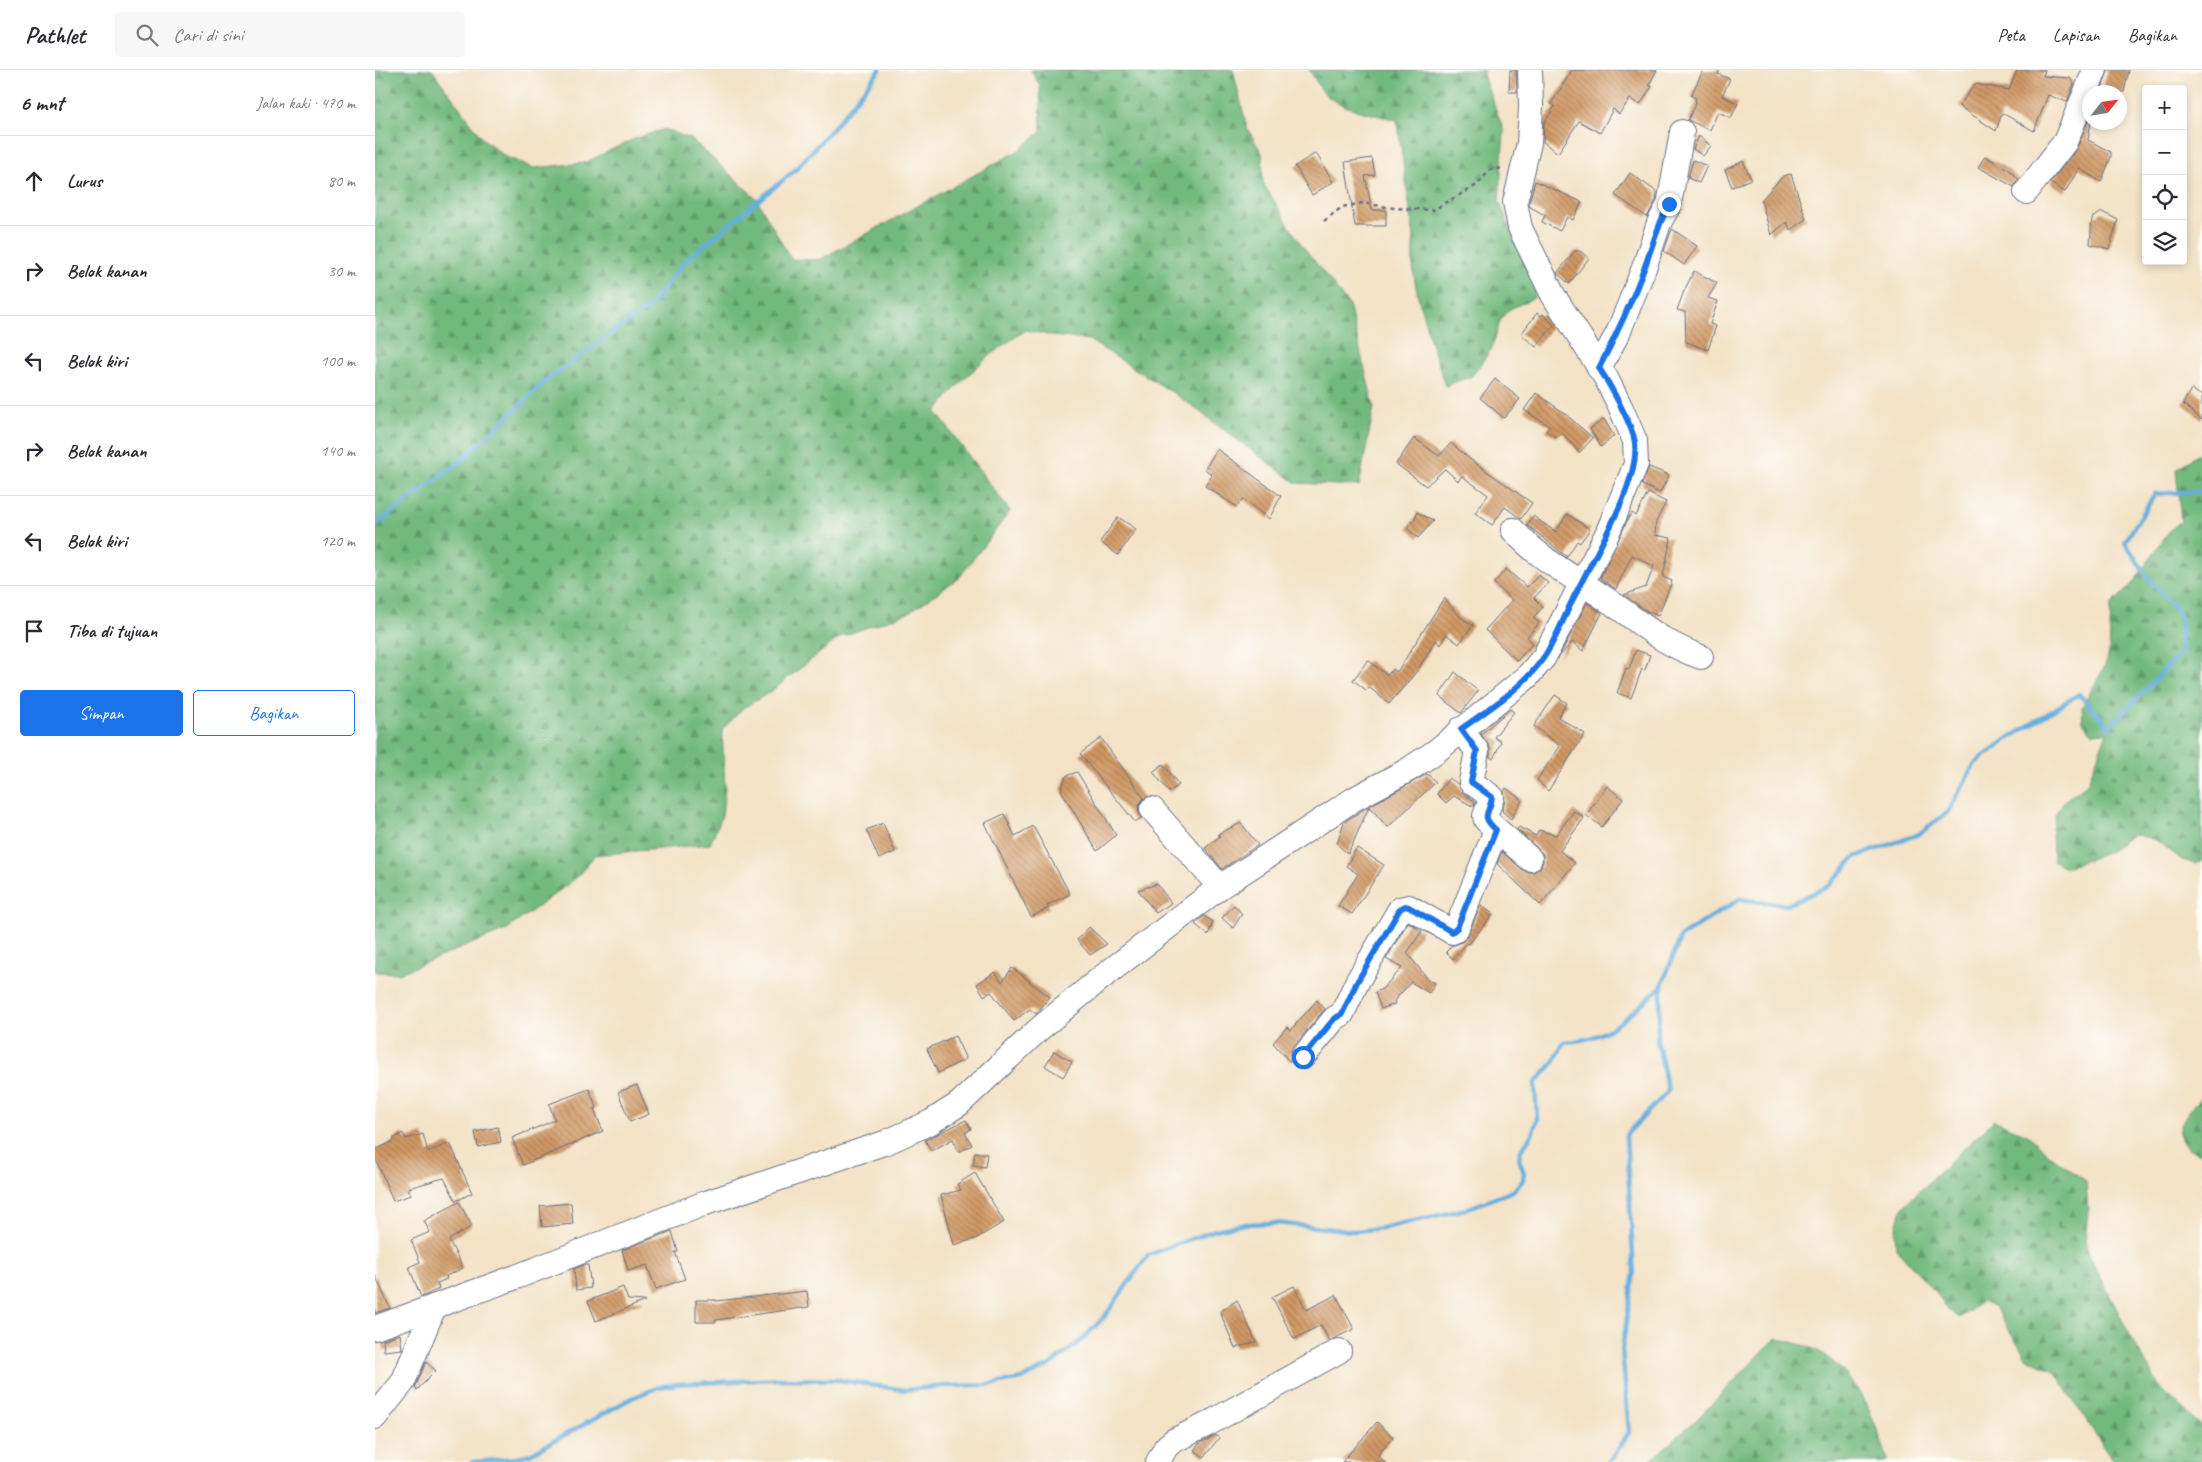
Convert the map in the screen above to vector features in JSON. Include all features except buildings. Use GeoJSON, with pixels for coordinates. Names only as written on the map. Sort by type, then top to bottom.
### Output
{"type":"FeatureCollection","features":[{"type":"Feature","properties":{"kind":"street"},"geometry":{"type":"LineString","coordinates":[[375,1328],[703,1204],[887,1142],[931,1122],[959,1104],[1038,1030],[1101,978],[1220,887],[1354,800],[1409,770],[1501,700],[1527,677],[1544,657],[1607,534],[1635,464],[1635,441],[1620,406],[1599,368],[1553,295],[1520,228],[1515,202],[1529,143],[1530,70]]}},
{"type":"Feature","properties":{"kind":"street"},"geometry":{"type":"LineString","coordinates":[[2026,192],[2065,142],[2095,70]]}},
{"type":"Feature","properties":{"kind":"street"},"geometry":{"type":"LineString","coordinates":[[1599,368],[1617,333],[1644,268],[1659,223],[1669,204],[1682,132]]}},
{"type":"Feature","properties":{"kind":"street"},"geometry":{"type":"LineString","coordinates":[[1513,530],[1540,556],[1580,584],[1612,603],[1661,638],[1680,649],[1701,656]]}},
{"type":"Feature","properties":{"kind":"street"},"geometry":{"type":"LineString","coordinates":[[1461,729],[1477,751],[1471,782],[1492,797],[1485,816],[1488,822],[1530,859]]}},
{"type":"Feature","properties":{"kind":"street"},"geometry":{"type":"LineString","coordinates":[[1152,809],[1220,887]]}},
{"type":"Feature","properties":{"kind":"street"},"geometry":{"type":"LineString","coordinates":[[1303,1057],[1334,1019],[1342,1014],[1357,982],[1400,909],[1405,906],[1409,907],[1452,932],[1456,930],[1496,830]]}},
{"type":"Feature","properties":{"kind":"street"},"geometry":{"type":"LineString","coordinates":[[375,1417],[403,1382],[433,1307]]}},
{"type":"Feature","properties":{"kind":"street"},"geometry":{"type":"LineString","coordinates":[[1158,1462],[1173,1441],[1206,1426],[1339,1352]]}},
{"type":"Feature","properties":{"kind":"path"},"geometry":{"type":"LineString","coordinates":[[1324,221],[1342,207],[1363,203],[1393,208],[1433,210],[1477,185],[1491,170],[1508,168],[1521,173]]}},
{"type":"Feature","properties":{"kind":"green space"},"geometry":{"type":"Polygon","coordinates":[[[375,70],[432,70],[482,138],[506,157],[534,168],[584,163],[636,138],[665,129],[691,139],[756,198],[791,259],[819,260],[1018,151],[1041,132],[1040,86],[1031,70],[1233,70],[1247,128],[1262,153],[1263,183],[1298,240],[1349,305],[1374,407],[1359,486],[1296,483],[1178,396],[1089,340],[1053,336],[1026,330],[977,366],[936,412],[1010,511],[959,578],[908,613],[840,637],[769,693],[743,708],[722,730],[725,787],[722,816],[710,844],[595,855],[575,879],[506,930],[400,973],[375,972],[375,70]]]}},
{"type":"Feature","properties":{"kind":"green space"},"geometry":{"type":"Polygon","coordinates":[[[1309,70],[1483,70],[1484,78],[1504,131],[1499,201],[1533,282],[1535,297],[1508,310],[1500,321],[1492,348],[1472,376],[1445,386],[1422,312],[1414,273],[1414,238],[1397,120],[1362,112],[1337,102],[1324,92],[1309,70]]]}},
{"type":"Feature","properties":{"kind":"green space"},"geometry":{"type":"Polygon","coordinates":[[[2202,452],[2202,861],[2196,864],[2182,860],[2156,840],[2133,834],[2109,852],[2065,868],[2053,860],[2052,828],[2056,813],[2064,801],[2087,784],[2107,732],[2092,733],[2083,722],[2082,707],[2104,668],[2109,653],[2111,605],[2133,583],[2170,530],[2181,522],[2176,469],[2202,452]]]}},
{"type":"Feature","properties":{"kind":"green space"},"geometry":{"type":"Polygon","coordinates":[[[2202,1097],[2202,1154],[2190,1149],[2183,1143],[2180,1136],[2180,1128],[2188,1112],[2202,1097]]]}},
{"type":"Feature","properties":{"kind":"green space"},"geometry":{"type":"Polygon","coordinates":[[[1994,1120],[2029,1136],[2051,1156],[2086,1181],[2088,1212],[2085,1241],[2089,1255],[2157,1383],[2167,1396],[2179,1404],[2202,1426],[2202,1462],[2113,1462],[2055,1371],[2026,1357],[1995,1307],[1983,1301],[1960,1318],[1948,1310],[1940,1298],[1896,1248],[1895,1233],[1898,1219],[1905,1205],[1994,1120]]]}},
{"type":"Feature","properties":{"kind":"green space"},"geometry":{"type":"Polygon","coordinates":[[[1776,1338],[1820,1352],[1846,1375],[1856,1387],[1871,1414],[1888,1460],[1885,1462],[1649,1462],[1697,1419],[1776,1338]]]}},
{"type":"Feature","properties":{"kind":"waterway"},"geometry":{"type":"LineString","coordinates":[[375,525],[456,465],[547,380],[650,306],[686,260],[794,171],[833,128],[880,70]]}},
{"type":"Feature","properties":{"kind":"waterway"},"geometry":{"type":"LineString","coordinates":[[1610,1462],[1629,1432],[1622,1349],[1634,1273],[1626,1135],[1668,1091],[1657,1039],[1662,985],[1681,936],[1740,899],[1787,905],[1829,886],[1855,857],[1919,834],[1948,812],[1975,763],[2006,740],[2079,694],[2109,727],[2182,652],[2180,614],[2147,577],[2125,542],[2155,494],[2202,491]]}},
{"type":"Feature","properties":{"kind":"waterway"},"geometry":{"type":"LineString","coordinates":[[472,1462],[516,1458],[530,1454],[632,1398],[659,1387],[677,1384],[778,1379],[839,1380],[905,1390],[944,1386],[989,1385],[1022,1379],[1050,1365],[1083,1339],[1105,1316],[1148,1255],[1215,1230],[1245,1224],[1276,1223],[1354,1231],[1383,1228],[1466,1209],[1513,1191],[1523,1180],[1524,1173],[1519,1159],[1520,1152],[1532,1134],[1537,1120],[1535,1083],[1554,1062],[1564,1042],[1594,1037],[1607,1031],[1618,1024],[1662,986]]}},
{"type":"Feature","properties":{"kind":"route"},"geometry":{"type":"LineString","coordinates":[[1303,1057],[1334,1019],[1342,1014],[1357,982],[1400,909],[1405,906],[1409,907],[1452,932],[1457,928],[1496,830],[1486,820],[1485,816],[1492,797],[1473,784],[1470,778],[1477,751],[1461,729],[1501,700],[1527,677],[1544,657],[1607,534],[1635,464],[1635,441],[1620,406],[1599,368],[1617,333],[1644,268],[1659,223],[1669,204]]}}]}
